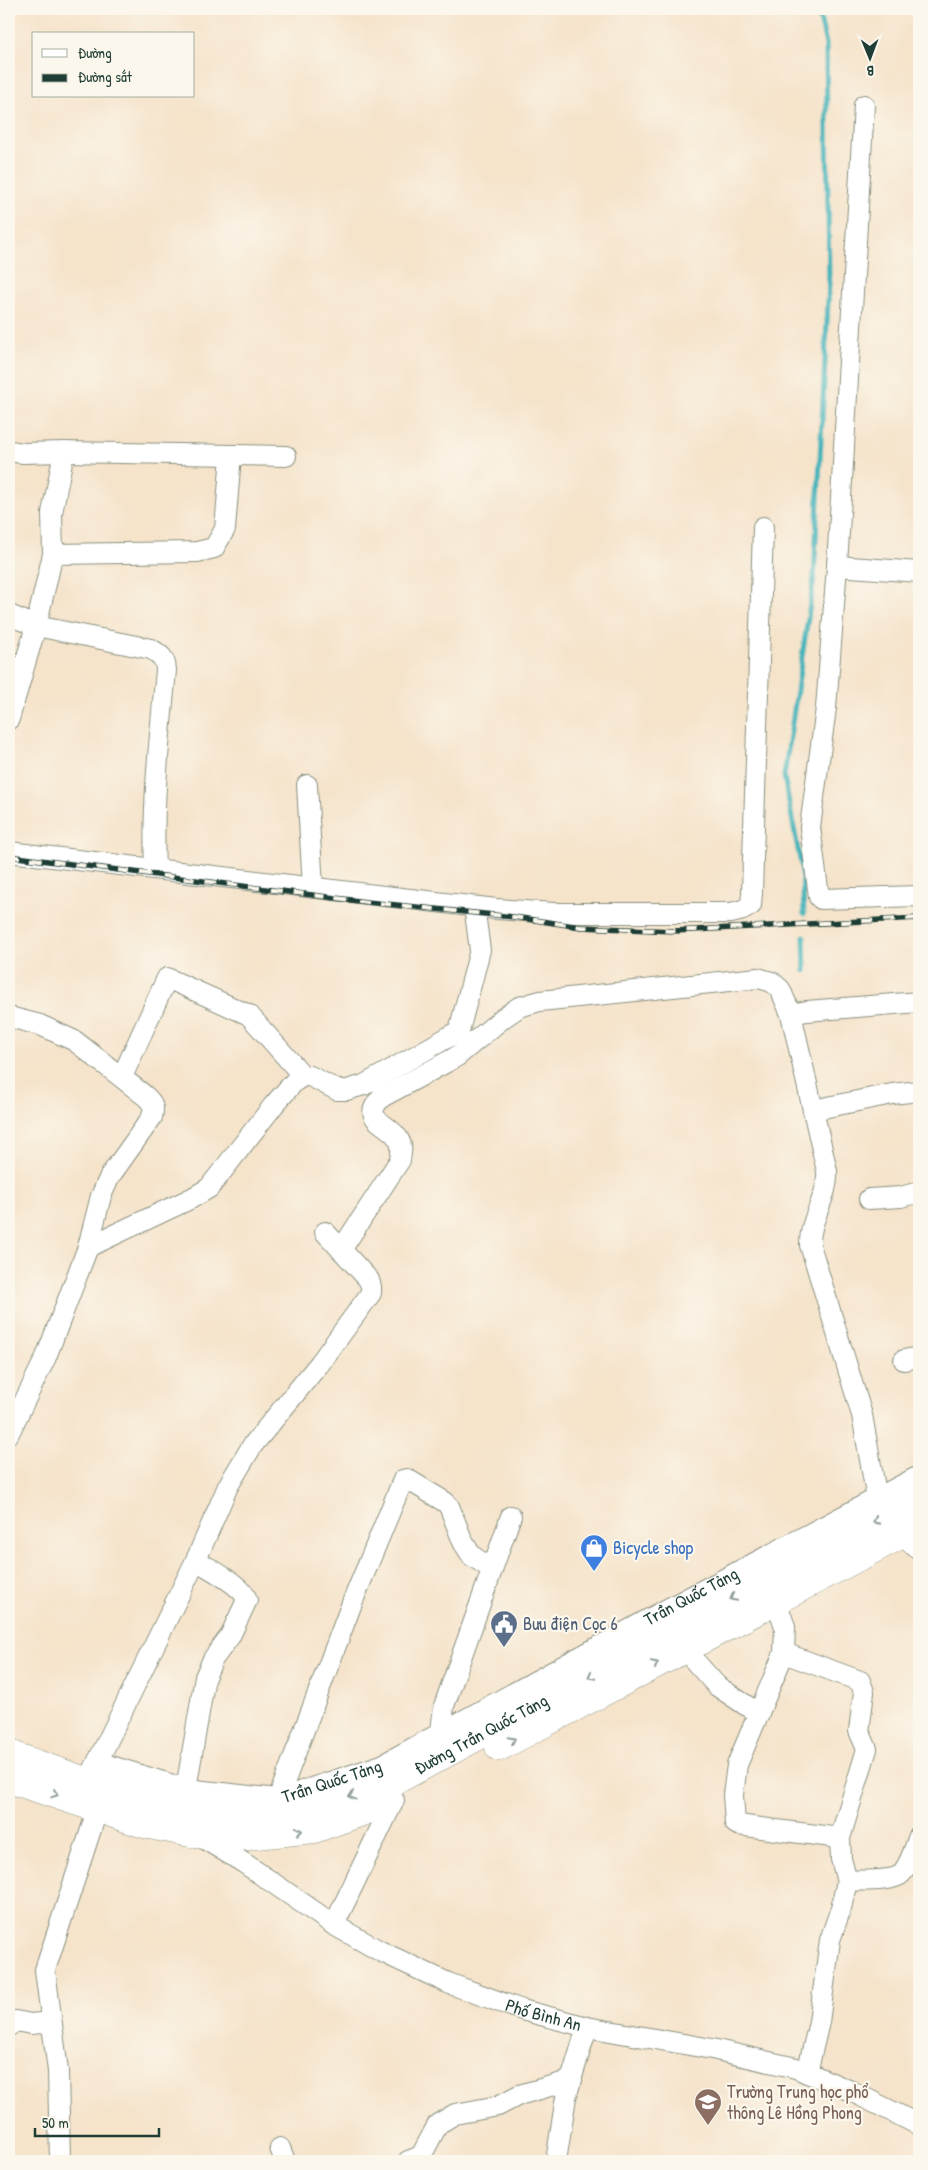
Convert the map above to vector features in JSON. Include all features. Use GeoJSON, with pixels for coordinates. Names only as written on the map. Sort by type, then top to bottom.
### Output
{"type":"FeatureCollection","features":[{"type":"Feature","properties":{"kind":"highway","name":"Đường Trần Quốc Tảng"},"geometry":{"type":"LineString","coordinates":[[9,1754],[93,1772],[175,1808],[215,1814],[274,1816],[311,1808],[381,1787],[443,1743],[919,1498]]}},
{"type":"Feature","properties":{"kind":"highway","name":"Đường Trần Quốc Tảng"},"geometry":{"type":"LineString","coordinates":[[9,1778],[144,1824],[196,1834],[239,1837],[274,1816],[314,1829],[362,1813],[419,1789],[776,1600],[913,1536]]}},
{"type":"Feature","properties":{"kind":"street"},"geometry":{"type":"LineString","coordinates":[[864,105],[837,566],[826,708],[810,827],[818,897],[824,899],[919,896]]}},
{"type":"Feature","properties":{"kind":"street"},"geometry":{"type":"LineString","coordinates":[[9,451],[23,453],[286,456]]}},
{"type":"Feature","properties":{"kind":"street"},"geometry":{"type":"LineString","coordinates":[[9,719],[36,626],[53,554],[52,513],[64,452]]}},
{"type":"Feature","properties":{"kind":"street"},"geometry":{"type":"LineString","coordinates":[[53,554],[197,552],[214,548],[225,529],[231,455]]}},
{"type":"Feature","properties":{"kind":"street"},"geometry":{"type":"LineString","coordinates":[[9,852],[486,908],[554,913],[731,913],[743,910],[751,905],[763,527]]}},
{"type":"Feature","properties":{"kind":"street"},"geometry":{"type":"LineString","coordinates":[[837,566],[919,572]]}},
{"type":"Feature","properties":{"kind":"street"},"geometry":{"type":"LineString","coordinates":[[9,616],[36,626],[151,649],[161,654],[165,661],[156,779],[155,869]]}},
{"type":"Feature","properties":{"kind":"street"},"geometry":{"type":"LineString","coordinates":[[306,785],[314,888]]}},
{"type":"Feature","properties":{"kind":"street"},"geometry":{"type":"LineString","coordinates":[[88,1247],[192,1198],[209,1188],[294,1082],[303,1076],[310,1076],[338,1090],[364,1086],[459,1031],[480,950],[475,913],[486,908]]}},
{"type":"Feature","properties":{"kind":"street"},"geometry":{"type":"LineString","coordinates":[[122,1077],[167,978],[249,1015],[303,1076]]}},
{"type":"Feature","properties":{"kind":"street"},"geometry":{"type":"LineString","coordinates":[[341,1250],[400,1160],[402,1150],[399,1139],[375,1118],[372,1112],[374,1105],[382,1097],[456,1057],[519,1007],[540,1001],[758,978],[772,982],[798,1012],[813,1110],[827,1179],[813,1221],[810,1245],[862,1416],[877,1499]]}},
{"type":"Feature","properties":{"kind":"street"},"geometry":{"type":"LineString","coordinates":[[798,1012],[919,1002]]}},
{"type":"Feature","properties":{"kind":"street"},"geometry":{"type":"LineString","coordinates":[[9,1017],[40,1024],[75,1041],[144,1094],[152,1103],[154,1110],[152,1117],[110,1176],[101,1196],[88,1247],[46,1357],[9,1433]]}},
{"type":"Feature","properties":{"kind":"street"},"geometry":{"type":"LineString","coordinates":[[813,1110],[892,1094],[919,1091]]}},
{"type":"Feature","properties":{"kind":"street"},"geometry":{"type":"LineString","coordinates":[[869,1199],[901,1197],[919,1192]]}},
{"type":"Feature","properties":{"kind":"street"},"geometry":{"type":"LineString","coordinates":[[93,1772],[196,1560],[228,1486],[248,1452],[320,1363],[370,1293],[369,1280],[325,1232]]}},
{"type":"Feature","properties":{"kind":"street","name":"Trần Quốc Tảng"},"geometry":{"type":"LineString","coordinates":[[443,1743],[493,1706],[671,1607],[919,1476]]}},
{"type":"Feature","properties":{"kind":"street"},"geometry":{"type":"LineString","coordinates":[[274,1816],[352,1603],[403,1480],[406,1479],[445,1502],[463,1542],[472,1556],[492,1569]]}},
{"type":"Feature","properties":{"kind":"street"},"geometry":{"type":"LineString","coordinates":[[443,1743],[444,1706],[510,1516]]}},
{"type":"Feature","properties":{"kind":"street"},"geometry":{"type":"LineString","coordinates":[[186,1789],[205,1677],[213,1658],[230,1636],[248,1600],[231,1582],[196,1560]]}},
{"type":"Feature","properties":{"kind":"street"},"geometry":{"type":"LineString","coordinates":[[776,1600],[785,1627],[784,1653],[737,1765],[733,1795],[735,1823],[738,1825],[840,1838]]}},
{"type":"Feature","properties":{"kind":"street"},"geometry":{"type":"LineString","coordinates":[[684,1649],[717,1686],[759,1714]]}},
{"type":"Feature","properties":{"kind":"street"},"geometry":{"type":"LineString","coordinates":[[784,1653],[860,1681],[864,1692],[859,1730],[867,1749],[840,1838],[841,1859],[847,1881],[841,1908],[830,1940],[819,2022],[807,2073]]}},
{"type":"Feature","properties":{"kind":"street","name":"Trần Quốc Tảng"},"geometry":{"type":"LineString","coordinates":[[93,1772],[186,1789],[274,1816]]}},
{"type":"Feature","properties":{"kind":"street"},"geometry":{"type":"LineString","coordinates":[[334,1925],[394,1800]]}},
{"type":"Feature","properties":{"kind":"street"},"geometry":{"type":"LineString","coordinates":[[60,2161],[58,2071],[44,1970],[98,1808]]}},
{"type":"Feature","properties":{"kind":"street","name":"Phố Bình An"},"geometry":{"type":"LineString","coordinates":[[196,1834],[244,1863],[334,1925],[380,1951],[448,1982],[522,2010],[586,2027],[712,2049],[796,2068],[853,2092],[919,2125]]}},
{"type":"Feature","properties":{"kind":"street"},"geometry":{"type":"LineString","coordinates":[[847,1881],[900,1876],[906,1867],[919,1836]]}},
{"type":"Feature","properties":{"kind":"street"},"geometry":{"type":"LineString","coordinates":[[9,2026],[16,2022],[31,2024],[51,2022]]}},
{"type":"Feature","properties":{"kind":"street"},"geometry":{"type":"LineString","coordinates":[[556,2161],[566,2097],[586,2027]]}},
{"type":"Feature","properties":{"kind":"street"},"geometry":{"type":"LineString","coordinates":[[408,2161],[421,2156],[438,2124],[454,2114],[498,2106],[519,2095],[572,2080]]}},
{"type":"Feature","properties":{"kind":"waterway"},"geometry":{"type":"LineString","coordinates":[[804,914],[802,870],[784,776],[814,578],[829,282],[826,44],[818,9]]}},
{"type":"Feature","properties":{"kind":"waterway"},"geometry":{"type":"LineString","coordinates":[[804,936],[805,971]]}},
{"type":"Feature","properties":{"kind":"railway"},"geometry":{"type":"LineString","coordinates":[[9,856],[367,902],[514,917],[581,927],[674,931],[919,918]]}},
{"type":"Feature","properties":{"kind":"place","name":"Bicycle shop"},"geometry":{"type":"Point","coordinates":[594,1572]}},
{"type":"Feature","properties":{"kind":"place","name":"Bưu điện Cọc 6"},"geometry":{"type":"Point","coordinates":[504,1648]}},
{"type":"Feature","properties":{"kind":"place","name":"Trường Trung học phổ thông Lê Hồng Phong"},"geometry":{"type":"Point","coordinates":[708,2126]}}]}
